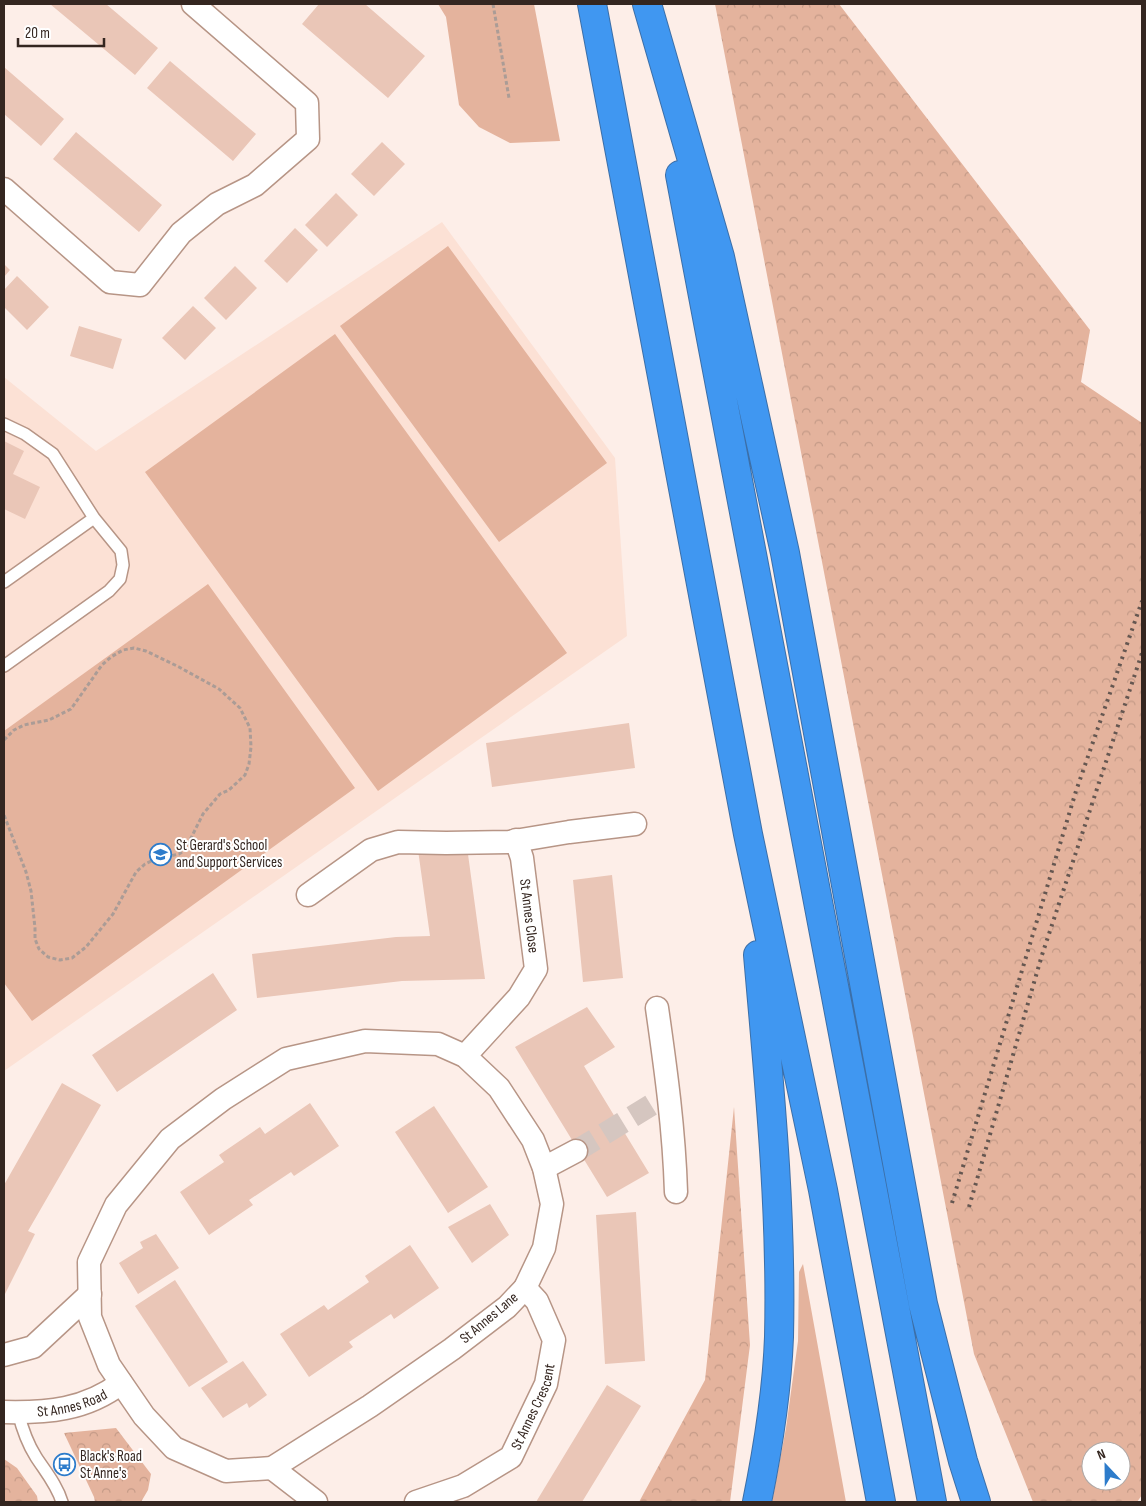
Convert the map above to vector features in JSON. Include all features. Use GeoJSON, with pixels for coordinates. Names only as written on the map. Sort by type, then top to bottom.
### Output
{"type":"FeatureCollection","features":[{"type":"Feature","properties":{"kind":"highway"},"geometry":{"type":"LineString","coordinates":[[592,4],[748,834],[823,1190],[881,1502]]}},
{"type":"Feature","properties":{"kind":"highway"},"geometry":{"type":"LineString","coordinates":[[647,4],[932,1502]]}},
{"type":"Feature","properties":{"kind":"highway"},"geometry":{"type":"LineString","coordinates":[[647,4],[720,257],[778,524],[923,1304],[963,1461],[976,1502]]}},
{"type":"Feature","properties":{"kind":"highway"},"geometry":{"type":"LineString","coordinates":[[748,834],[773,1122],[779,1246],[779,1339],[774,1402],[757,1502]]}},
{"type":"Feature","properties":{"kind":"street"},"geometry":{"type":"LineString","coordinates":[[4,189],[110,282],[140,284],[181,233],[217,204],[255,185],[308,139],[308,103],[193,4]]}},
{"type":"Feature","properties":{"kind":"street"},"geometry":{"type":"LineString","coordinates":[[308,895],[371,850],[398,842],[446,843],[516,840],[635,824]]}},
{"type":"Feature","properties":{"kind":"street","name":"St Annes Close"},"geometry":{"type":"LineString","coordinates":[[465,1056],[519,997],[536,970],[522,858],[516,840]]}},
{"type":"Feature","properties":{"kind":"street"},"geometry":{"type":"LineString","coordinates":[[656,1008],[662,1097],[675,1146],[676,1192]]}},
{"type":"Feature","properties":{"kind":"street","name":"St Annes Lane"},"geometry":{"type":"LineString","coordinates":[[365,1042],[438,1044],[465,1056],[498,1088],[533,1140],[544,1168],[552,1204],[544,1248],[525,1288],[507,1307],[452,1349],[370,1406],[272,1468],[226,1471],[174,1448],[144,1416],[109,1365],[90,1317],[89,1262],[116,1205],[170,1139],[223,1100],[286,1060],[365,1042]]}},
{"type":"Feature","properties":{"kind":"street"},"geometry":{"type":"LineString","coordinates":[[544,1168],[576,1151]]}},
{"type":"Feature","properties":{"kind":"street","name":"St Annes Crescent"},"geometry":{"type":"LineString","coordinates":[[416,1502],[463,1486],[512,1457],[546,1384],[554,1340],[537,1301],[525,1288]]}},
{"type":"Feature","properties":{"kind":"street"},"geometry":{"type":"LineString","coordinates":[[4,1355],[33,1347],[90,1294]]}},
{"type":"Feature","properties":{"kind":"street","name":"St Annes Road"},"geometry":{"type":"LineString","coordinates":[[11,1412],[61,1410],[97,1398],[121,1382]]}},
{"type":"Feature","properties":{"kind":"street"},"geometry":{"type":"LineString","coordinates":[[272,1468],[316,1502]]}},
{"type":"Feature","properties":{"kind":"lane"},"geometry":{"type":"LineString","coordinates":[[4,424],[25,434],[53,454],[94,518],[121,551],[123,565],[120,579],[109,591],[4,666]]}},
{"type":"Feature","properties":{"kind":"lane"},"geometry":{"type":"LineString","coordinates":[[4,582],[94,518]]}},
{"type":"Feature","properties":{"kind":"lane","name":"St Annes Road"},"geometry":{"type":"LineString","coordinates":[[11,1412],[62,1502]]}},
{"type":"Feature","properties":{"kind":"path"},"geometry":{"type":"LineString","coordinates":[[493,4],[509,98]]}},
{"type":"Feature","properties":{"kind":"path"},"geometry":{"type":"LineString","coordinates":[[4,740],[14,730],[24,725],[49,720],[71,709],[102,665],[123,650],[134,648],[146,651],[179,667],[218,690],[233,702],[240,708],[250,728],[251,747],[249,764],[245,775],[229,790],[220,794],[203,814],[186,850],[178,854],[156,858],[136,872],[113,914],[86,947],[72,958],[60,960],[48,957],[39,949],[35,939],[31,892],[26,872],[4,815]]}},
{"type":"Feature","properties":{"kind":"shaded area","name":"St Gerard's School and Support Services"},"geometry":{"type":"Polygon","coordinates":[[[442,222],[615,458],[627,636],[4,1071],[4,377],[96,451],[442,222]]]}},
{"type":"Feature","properties":{"kind":"green space"},"geometry":{"type":"Polygon","coordinates":[[[438,4],[534,4],[560,141],[510,143],[479,127],[459,105],[446,17],[438,4]]]}},
{"type":"Feature","properties":{"kind":"green space"},"geometry":{"type":"Polygon","coordinates":[[[715,4],[839,4],[1090,330],[1081,382],[1142,423],[1142,1495],[1137,1502],[1033,1502],[974,1354],[715,4]]]}},
{"type":"Feature","properties":{"kind":"green space"},"geometry":{"type":"Polygon","coordinates":[[[448,246],[607,463],[499,542],[340,326],[448,246]]]}},
{"type":"Feature","properties":{"kind":"green space"},"geometry":{"type":"Polygon","coordinates":[[[335,334],[567,653],[378,791],[145,472],[335,334]]]}},
{"type":"Feature","properties":{"kind":"green space"},"geometry":{"type":"Polygon","coordinates":[[[208,584],[355,788],[32,1021],[4,983],[4,731],[208,584]]]}},
{"type":"Feature","properties":{"kind":"green space"},"geometry":{"type":"Polygon","coordinates":[[[734,1107],[750,1345],[730,1502],[639,1502],[705,1380],[734,1107]]]}},
{"type":"Feature","properties":{"kind":"green space"},"geometry":{"type":"Polygon","coordinates":[[[803,1264],[846,1502],[772,1502],[786,1428],[798,1341],[799,1272],[803,1264]]]}},
{"type":"Feature","properties":{"kind":"green space"},"geometry":{"type":"Polygon","coordinates":[[[116,1428],[151,1474],[148,1490],[141,1502],[95,1502],[64,1433],[116,1428]]]}},
{"type":"Feature","properties":{"kind":"green space"},"geometry":{"type":"Polygon","coordinates":[[[4,1459],[17,1468],[37,1496],[38,1502],[4,1502],[4,1459]]]}},
{"type":"Feature","properties":{"kind":"building"},"geometry":{"type":"Polygon","coordinates":[[[50,4],[106,4],[158,48],[135,75],[50,4]]]}},
{"type":"Feature","properties":{"kind":"building"},"geometry":{"type":"Polygon","coordinates":[[[319,4],[365,4],[425,56],[388,98],[302,24],[319,4]]]}},
{"type":"Feature","properties":{"kind":"building"},"geometry":{"type":"Polygon","coordinates":[[[170,61],[256,134],[233,161],[147,88],[170,61]]]}},
{"type":"Feature","properties":{"kind":"building"},"geometry":{"type":"Polygon","coordinates":[[[4,67],[64,119],[41,146],[4,114],[4,67]]]}},
{"type":"Feature","properties":{"kind":"building"},"geometry":{"type":"Polygon","coordinates":[[[76,132],[162,205],[139,232],[53,159],[76,132]]]}},
{"type":"Feature","properties":{"kind":"building"},"geometry":{"type":"Polygon","coordinates":[[[382,142],[405,164],[374,196],[351,174],[382,142]]]}},
{"type":"Feature","properties":{"kind":"building"},"geometry":{"type":"Polygon","coordinates":[[[336,193],[358,215],[327,247],[305,225],[336,193]]]}},
{"type":"Feature","properties":{"kind":"building"},"geometry":{"type":"Polygon","coordinates":[[[295,228],[318,250],[287,283],[264,261],[295,228]]]}},
{"type":"Feature","properties":{"kind":"building"},"geometry":{"type":"Polygon","coordinates":[[[4,264],[10,270],[4,277],[4,264]]]}},
{"type":"Feature","properties":{"kind":"building"},"geometry":{"type":"Polygon","coordinates":[[[235,266],[257,288],[226,320],[204,298],[235,266]]]}},
{"type":"Feature","properties":{"kind":"building"},"geometry":{"type":"Polygon","coordinates":[[[17,276],[49,307],[27,330],[4,307],[4,290],[17,276]]]}},
{"type":"Feature","properties":{"kind":"building"},"geometry":{"type":"Polygon","coordinates":[[[193,306],[216,328],[185,360],[162,338],[193,306]]]}},
{"type":"Feature","properties":{"kind":"building"},"geometry":{"type":"Polygon","coordinates":[[[79,326],[122,339],[113,369],[70,356],[79,326]]]}},
{"type":"Feature","properties":{"kind":"building"},"geometry":{"type":"Polygon","coordinates":[[[4,441],[24,451],[13,474],[40,487],[25,519],[4,509],[4,441]]]}},
{"type":"Feature","properties":{"kind":"building"},"geometry":{"type":"Polygon","coordinates":[[[629,723],[635,768],[492,787],[486,743],[629,723]]]}},
{"type":"Feature","properties":{"kind":"building"},"geometry":{"type":"Polygon","coordinates":[[[467,847],[485,979],[402,981],[257,998],[252,954],[396,937],[430,936],[418,850],[467,847]]]}},
{"type":"Feature","properties":{"kind":"building"},"geometry":{"type":"Polygon","coordinates":[[[612,875],[623,978],[583,982],[573,880],[612,875]]]}},
{"type":"Feature","properties":{"kind":"building"},"geometry":{"type":"Polygon","coordinates":[[[213,973],[237,1010],[117,1092],[92,1055],[213,973]]]}},
{"type":"Feature","properties":{"kind":"building"},"geometry":{"type":"Polygon","coordinates":[[[587,1007],[615,1047],[584,1066],[649,1173],[607,1197],[515,1047],[587,1007]]]}},
{"type":"Feature","properties":{"kind":"building"},"geometry":{"type":"Polygon","coordinates":[[[62,1083],[101,1105],[28,1231],[35,1234],[4,1296],[4,1185],[62,1083]]]}},
{"type":"Feature","properties":{"kind":"building"},"geometry":{"type":"Polygon","coordinates":[[[310,1103],[339,1146],[294,1176],[291,1172],[249,1200],[253,1205],[209,1235],[180,1192],[224,1162],[219,1155],[260,1127],[265,1134],[310,1103]]]}},
{"type":"Feature","properties":{"kind":"building"},"geometry":{"type":"Polygon","coordinates":[[[434,1106],[488,1187],[448,1213],[395,1132],[434,1106]]]}},
{"type":"Feature","properties":{"kind":"building"},"geometry":{"type":"Polygon","coordinates":[[[490,1204],[509,1235],[472,1263],[448,1227],[490,1204]]]}},
{"type":"Feature","properties":{"kind":"building"},"geometry":{"type":"Polygon","coordinates":[[[636,1212],[645,1361],[605,1364],[596,1215],[636,1212]]]}},
{"type":"Feature","properties":{"kind":"building"},"geometry":{"type":"Polygon","coordinates":[[[156,1234],[179,1268],[138,1294],[119,1263],[143,1248],[140,1242],[156,1234]]]}},
{"type":"Feature","properties":{"kind":"building"},"geometry":{"type":"Polygon","coordinates":[[[410,1245],[439,1288],[394,1319],[391,1314],[349,1342],[353,1347],[309,1377],[280,1334],[324,1305],[328,1310],[369,1282],[365,1276],[410,1245]]]}},
{"type":"Feature","properties":{"kind":"building"},"geometry":{"type":"Polygon","coordinates":[[[175,1280],[228,1362],[189,1387],[135,1306],[175,1280]]]}},
{"type":"Feature","properties":{"kind":"building"},"geometry":{"type":"Polygon","coordinates":[[[243,1361],[267,1395],[249,1408],[247,1403],[223,1418],[201,1388],[243,1361]]]}},
{"type":"Feature","properties":{"kind":"building"},"geometry":{"type":"Polygon","coordinates":[[[607,1385],[641,1406],[582,1502],[536,1502],[607,1385]]]}},
{"type":"Feature","properties":{"kind":"tunnel"},"geometry":{"type":"LineString","coordinates":[[576,1151],[656,1102]]}},
{"type":"Feature","properties":{"kind":"railway"},"geometry":{"type":"LineString","coordinates":[[952,1203],[1076,791],[1142,601]]}},
{"type":"Feature","properties":{"kind":"railway"},"geometry":{"type":"LineString","coordinates":[[969,1207],[1042,955],[1142,653]]}},
{"type":"Feature","properties":{"kind":"place","name":"St Gerard's School and Support Services"},"geometry":{"type":"Point","coordinates":[160,854]}},
{"type":"Feature","properties":{"kind":"place","name":"Black's Road St Anne's"},"geometry":{"type":"Point","coordinates":[64,1465]}}]}
